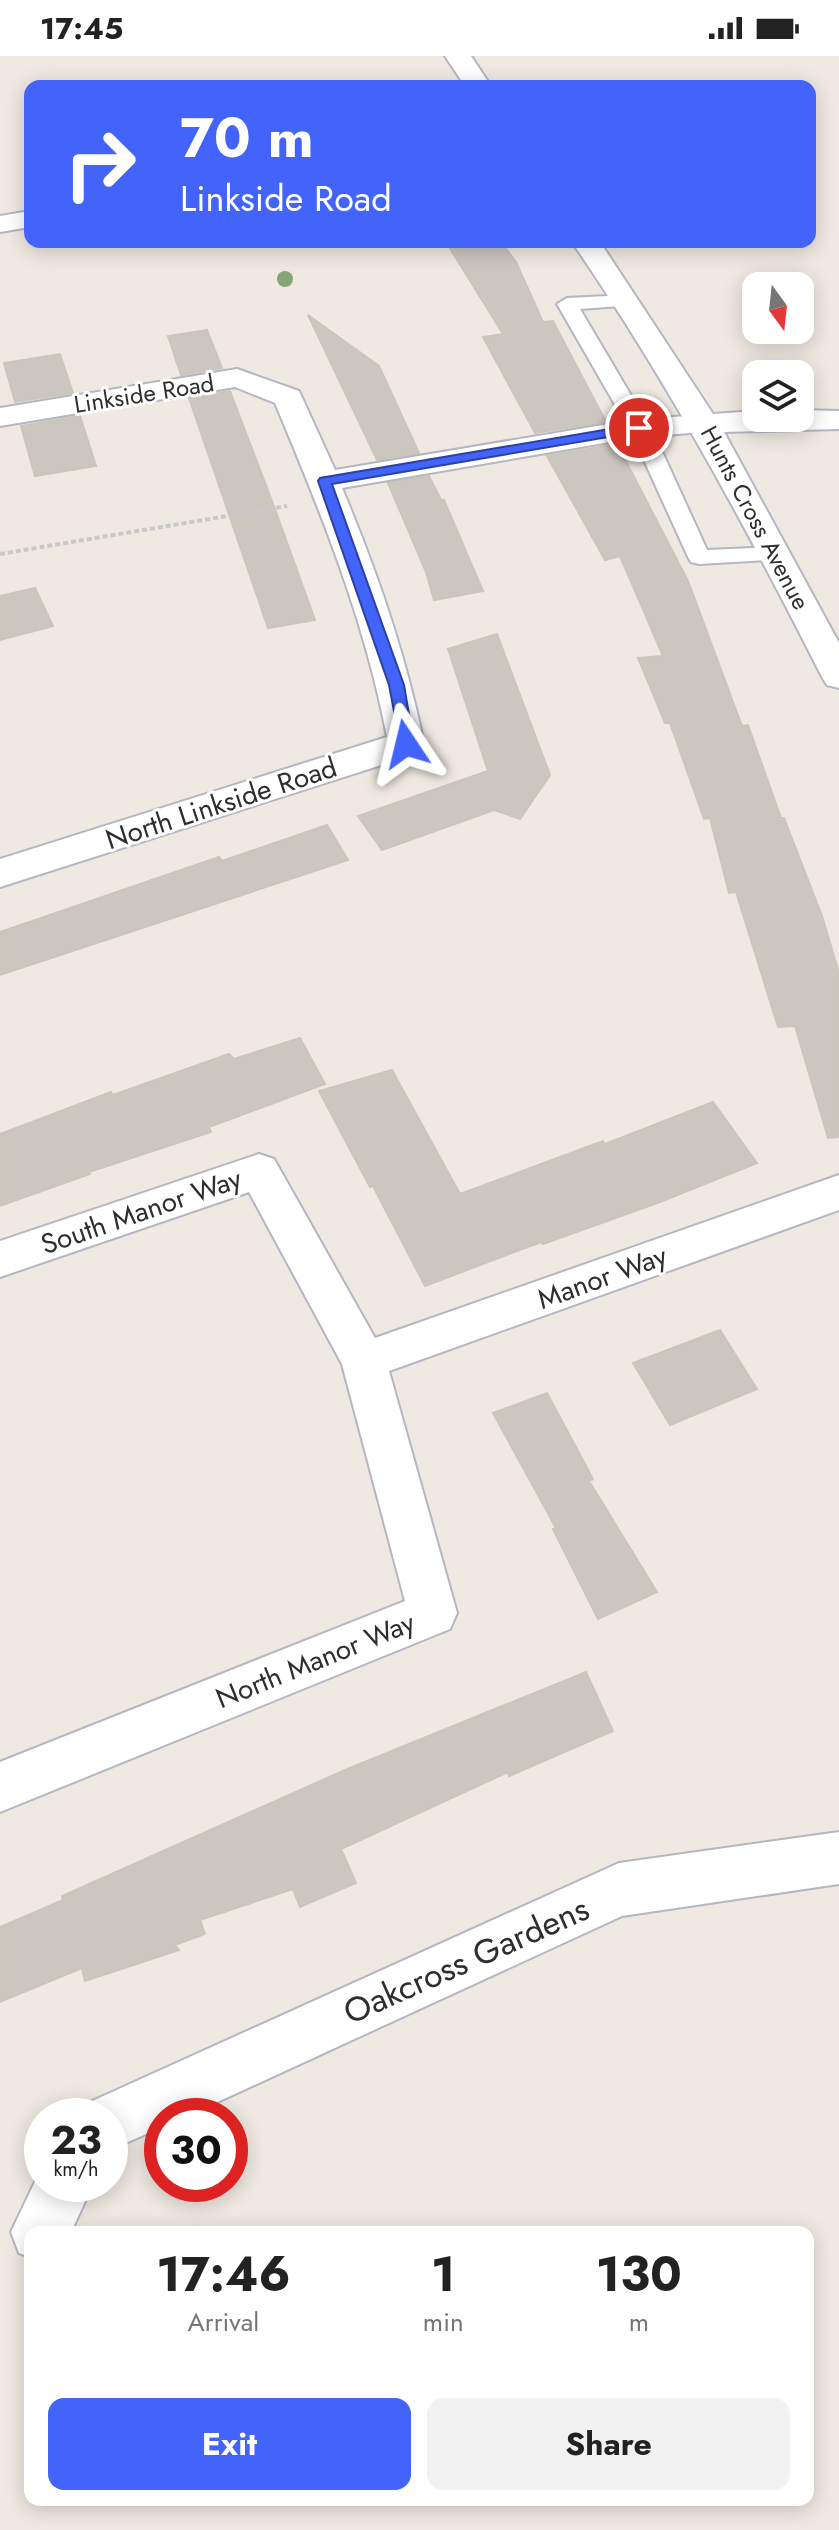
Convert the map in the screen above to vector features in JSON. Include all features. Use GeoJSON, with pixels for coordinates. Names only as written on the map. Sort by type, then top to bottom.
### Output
{"type":"FeatureCollection","features":[{"type":"Feature","properties":{"kind":"street"},"geometry":{"type":"LineString","coordinates":[[458,56],[474,80]]}},
{"type":"Feature","properties":{"kind":"street"},"geometry":{"type":"LineString","coordinates":[[0,224],[24,220]]}},
{"type":"Feature","properties":{"kind":"street","name":"Hunts Cross Avenue"},"geometry":{"type":"LineString","coordinates":[[590,248],[628,301],[705,424],[777,554],[839,677]]}},
{"type":"Feature","properties":{"kind":"street","name":"Linkside Road"},"geometry":{"type":"LineString","coordinates":[[0,417],[237,378],[288,397],[328,490]]}},
{"type":"Feature","properties":{"kind":"street"},"geometry":{"type":"LineString","coordinates":[[328,490],[639,428],[783,419],[839,420]]}},
{"type":"Feature","properties":{"kind":"street","name":"North Linkside Road"},"geometry":{"type":"LineString","coordinates":[[0,873],[406,744],[396,685],[328,490]]}},
{"type":"Feature","properties":{"kind":"street","name":"South Manor Way"},"geometry":{"type":"LineString","coordinates":[[0,1259],[259,1171],[364,1361]]}},
{"type":"Feature","properties":{"kind":"street","name":"Manor Way"},"geometry":{"type":"LineString","coordinates":[[364,1361],[839,1192]]}},
{"type":"Feature","properties":{"kind":"street","name":"North Manor Way"},"geometry":{"type":"LineString","coordinates":[[0,1787],[433,1613],[364,1361]]}},
{"type":"Feature","properties":{"kind":"street","name":"Oakcross Gardens"},"geometry":{"type":"LineString","coordinates":[[128,2114],[619,1890],[839,1858]]}},
{"type":"Feature","properties":{"kind":"street"},"geometry":{"type":"LineString","coordinates":[[43,2226],[55,2202]]}},
{"type":"Feature","properties":{"kind":"lane"},"geometry":{"type":"LineString","coordinates":[[628,301],[567,304],[639,428],[699,557],[777,554]]}},
{"type":"Feature","properties":{"kind":"path"},"geometry":{"type":"LineString","coordinates":[[0,554],[328,490]]}},
{"type":"Feature","properties":{"kind":"building"},"geometry":{"type":"Polygon","coordinates":[[[450,248],[506,248],[516,262],[543,322],[553,321],[606,422],[535,433],[483,337],[503,334],[450,248]]]}},
{"type":"Feature","properties":{"kind":"building"},"geometry":{"type":"Polygon","coordinates":[[[308,315],[379,366],[419,453],[377,460],[308,315]]]}},
{"type":"Feature","properties":{"kind":"building"},"geometry":{"type":"Polygon","coordinates":[[[207,330],[222,368],[181,375],[168,336],[207,330]]]}},
{"type":"Feature","properties":{"kind":"building"},"geometry":{"type":"Polygon","coordinates":[[[60,354],[73,393],[15,402],[4,363],[60,354]]]}},
{"type":"Feature","properties":{"kind":"building"},"geometry":{"type":"Polygon","coordinates":[[[230,391],[315,620],[268,628],[189,398],[230,391]]]}},
{"type":"Feature","properties":{"kind":"building"},"geometry":{"type":"Polygon","coordinates":[[[80,416],[96,466],[35,476],[21,426],[80,416]]]}},
{"type":"Feature","properties":{"kind":"building"},"geometry":{"type":"Polygon","coordinates":[[[617,444],[688,581],[742,726],[748,725],[781,818],[784,818],[822,916],[839,973],[839,1137],[828,1138],[795,1026],[778,1027],[736,892],[729,893],[710,818],[704,819],[670,723],[665,723],[638,658],[663,656],[620,556],[605,560],[547,456],[617,444]]]}},
{"type":"Feature","properties":{"kind":"building"},"geometry":{"type":"Polygon","coordinates":[[[429,476],[441,500],[444,500],[483,591],[434,600],[426,572],[388,483],[429,476]]]}},
{"type":"Feature","properties":{"kind":"building"},"geometry":{"type":"Polygon","coordinates":[[[35,588],[53,626],[0,640],[0,596],[35,588]]]}},
{"type":"Feature","properties":{"kind":"building"},"geometry":{"type":"Polygon","coordinates":[[[497,634],[550,775],[520,819],[494,810],[382,850],[358,816],[488,771],[448,649],[497,634]]]}},
{"type":"Feature","properties":{"kind":"building"},"geometry":{"type":"Polygon","coordinates":[[[327,825],[348,860],[0,975],[0,932],[219,857],[222,861],[327,825]]]}},
{"type":"Feature","properties":{"kind":"building"},"geometry":{"type":"Polygon","coordinates":[[[300,1038],[325,1084],[209,1127],[211,1132],[89,1172],[0,1206],[0,1134],[111,1092],[113,1095],[229,1054],[234,1059],[300,1038]]]}},
{"type":"Feature","properties":{"kind":"building"},"geometry":{"type":"Polygon","coordinates":[[[392,1070],[460,1194],[603,1141],[605,1144],[713,1102],[757,1163],[660,1202],[425,1286],[319,1091],[392,1070]]]}},
{"type":"Feature","properties":{"kind":"building"},"geometry":{"type":"Polygon","coordinates":[[[720,1330],[757,1389],[670,1425],[633,1363],[720,1330]]]}},
{"type":"Feature","properties":{"kind":"building"},"geometry":{"type":"Polygon","coordinates":[[[547,1393],[593,1479],[589,1481],[657,1592],[598,1619],[553,1529],[556,1528],[493,1413],[547,1393]]]}},
{"type":"Feature","properties":{"kind":"building"},"geometry":{"type":"Polygon","coordinates":[[[586,1672],[613,1731],[509,1776],[508,1772],[341,1849],[356,1883],[300,1907],[293,1889],[200,1920],[205,1934],[175,1945],[179,1950],[85,1981],[82,1968],[0,2002],[0,1927],[63,1900],[62,1896],[345,1770],[586,1672]]]}},
{"type":"Feature","properties":{"kind":"route"},"geometry":{"type":"LineString","coordinates":[[406,744],[396,685],[324,481],[639,428]]}}]}
